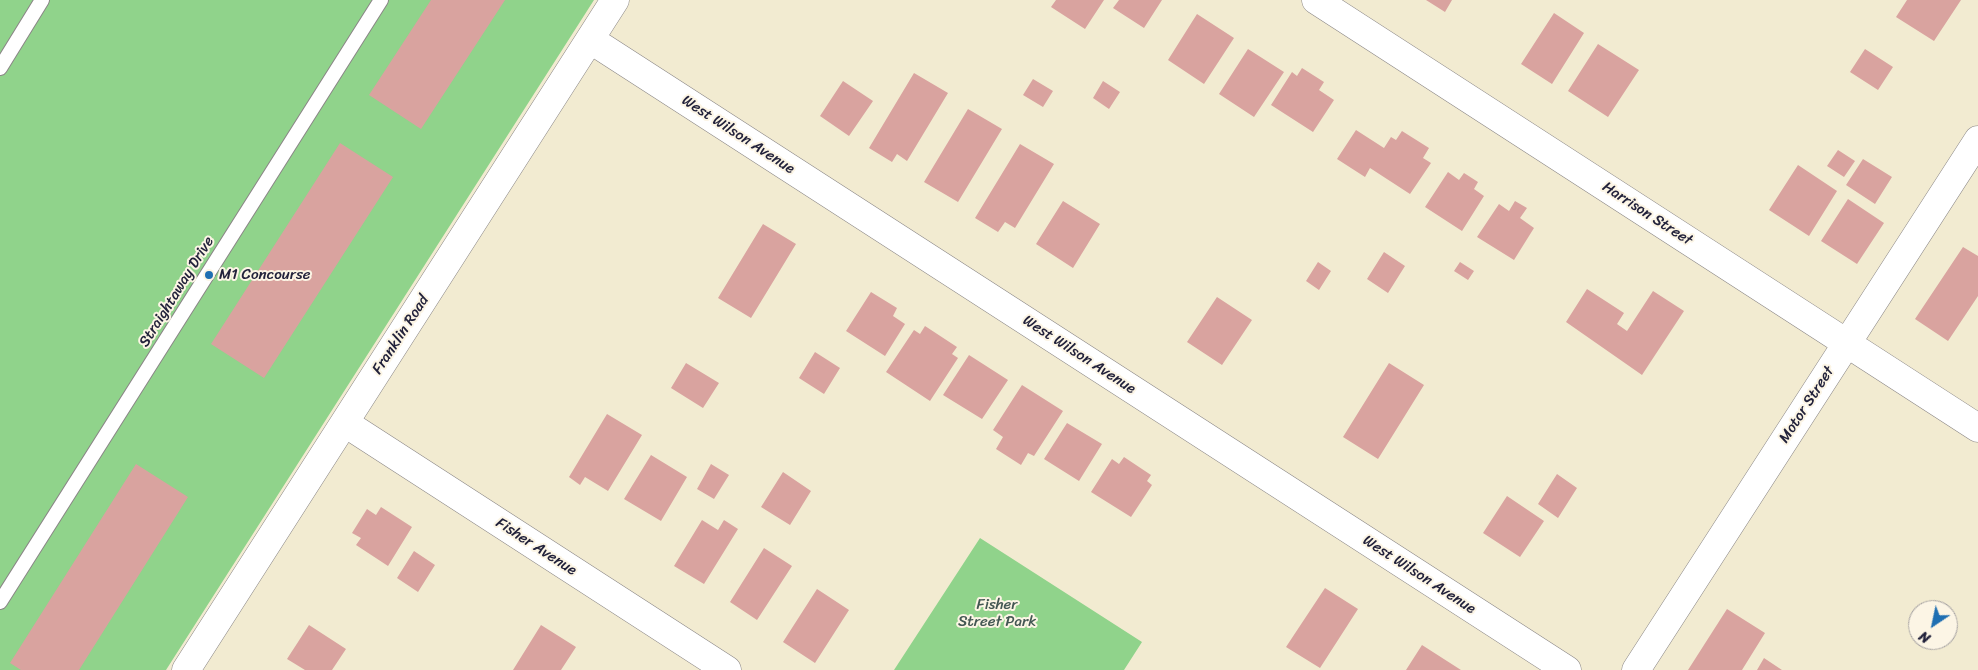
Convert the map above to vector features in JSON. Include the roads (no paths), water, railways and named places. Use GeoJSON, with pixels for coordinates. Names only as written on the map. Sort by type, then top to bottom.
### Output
{"type":"FeatureCollection","features":[{"type":"Feature","properties":{"kind":"street","name":"Franklin Road"},"geometry":{"type":"LineString","coordinates":[[186,670],[616,0]]}},
{"type":"Feature","properties":{"kind":"street","name":"Harrison Street"},"geometry":{"type":"LineString","coordinates":[[1316,0],[1978,428]]}},
{"type":"Feature","properties":{"kind":"street","name":"West Wilson Avenue"},"geometry":{"type":"LineString","coordinates":[[591,40],[1567,670]]}},
{"type":"Feature","properties":{"kind":"street","name":"Motor Street"},"geometry":{"type":"LineString","coordinates":[[1636,670],[1978,140]]}},
{"type":"Feature","properties":{"kind":"street","name":"Fisher Avenue"},"geometry":{"type":"LineString","coordinates":[[345,423],[727,670]]}},
{"type":"Feature","properties":{"kind":"lane"},"geometry":{"type":"LineString","coordinates":[[1,66],[42,0]]}},
{"type":"Feature","properties":{"kind":"lane","name":"Straightaway Drive"},"geometry":{"type":"LineString","coordinates":[[0,602],[381,0]]}},
{"type":"Feature","properties":{"kind":"place","name":"M1 Concourse"},"geometry":{"type":"Point","coordinates":[209,275]}},
{"type":"Feature","properties":{"kind":"park label","name":"Fisher Street Park"},"geometry":{"type":"Point","coordinates":[997,614]}}]}
